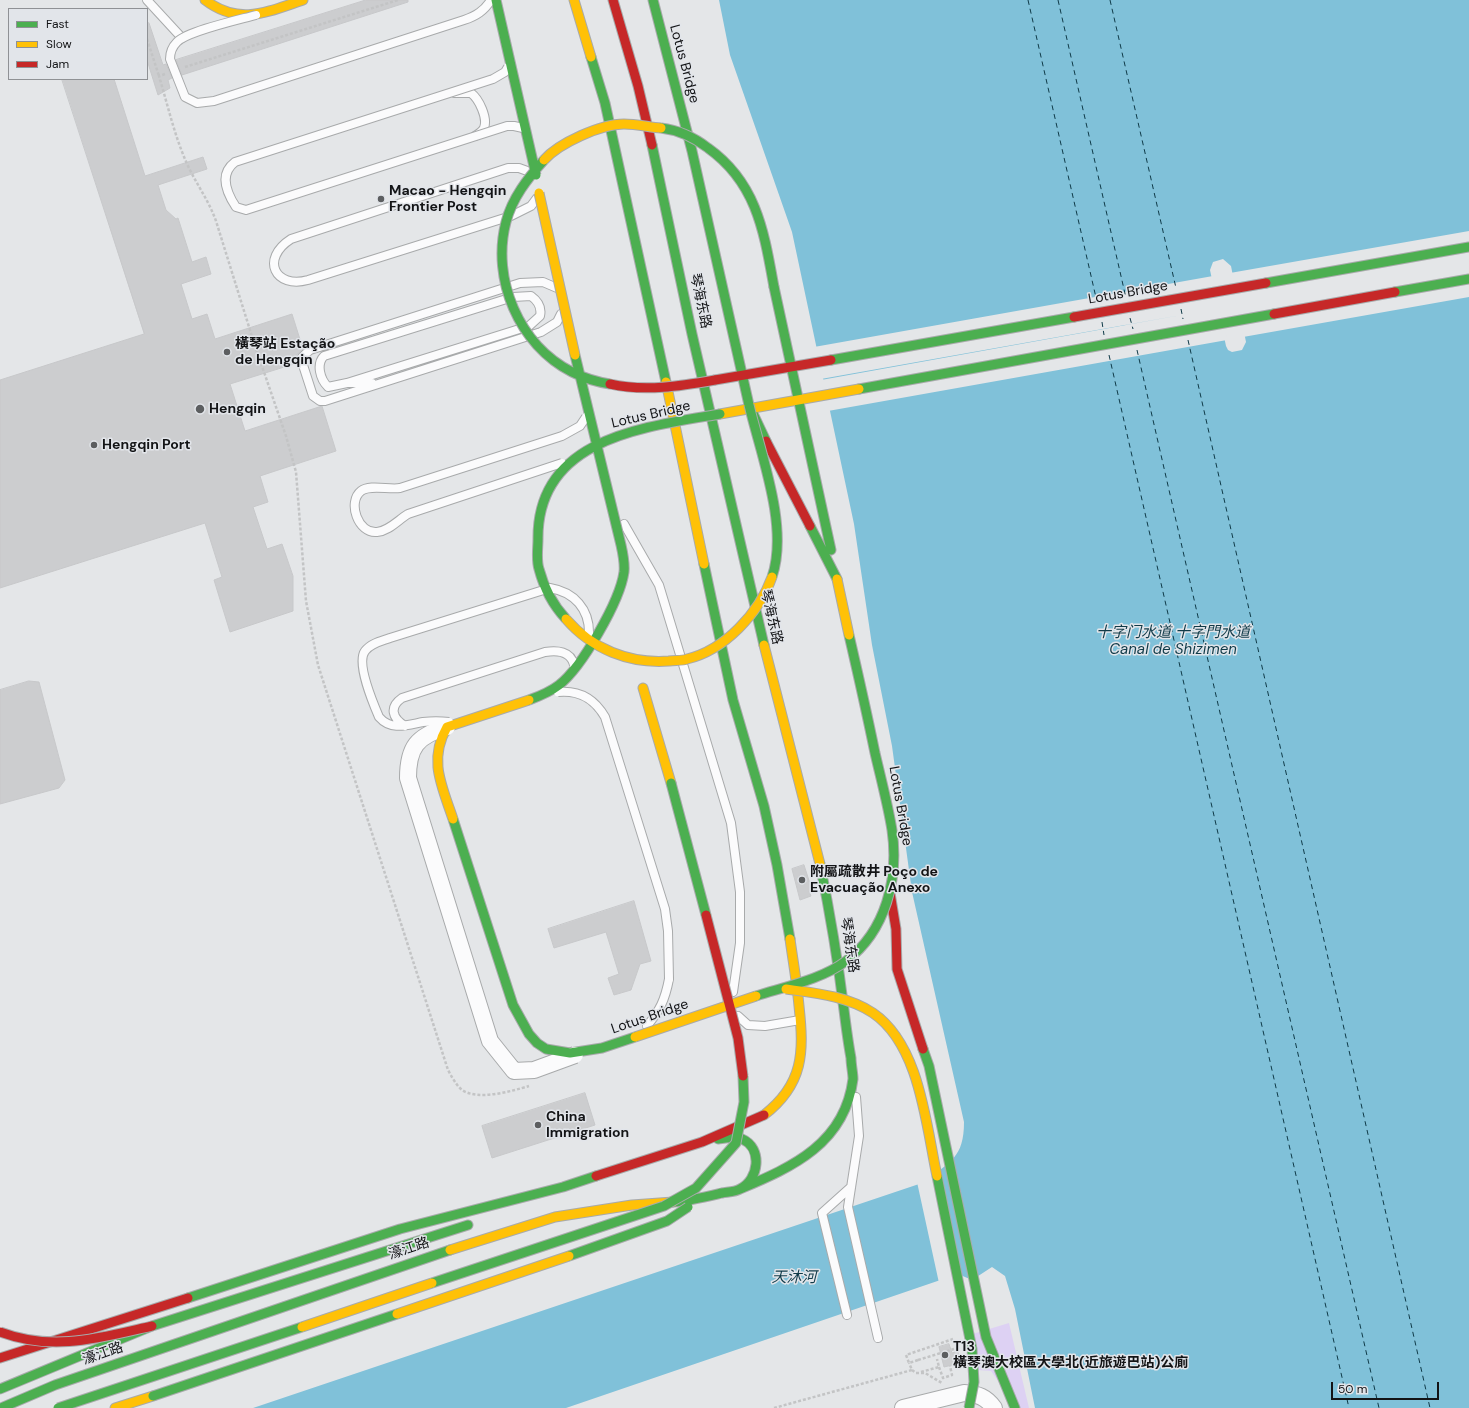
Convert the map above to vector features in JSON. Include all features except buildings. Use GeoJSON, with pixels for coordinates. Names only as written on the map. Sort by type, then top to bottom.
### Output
{"type":"FeatureCollection","features":[{"type":"Feature","properties":{"kind":"main road"},"geometry":{"type":"LineString","coordinates":[[205,0],[224,14],[239,16],[256,15],[303,0]]}},
{"type":"Feature","properties":{"kind":"main road"},"geometry":{"type":"LineString","coordinates":[[453,724],[538,697],[558,687],[572,672],[588,648],[617,594],[624,573],[621,545],[599,471],[588,408],[560,291],[540,193],[496,0]]}},
{"type":"Feature","properties":{"kind":"main road"},"geometry":{"type":"LineString","coordinates":[[0,1358],[400,1229],[563,1187],[702,1142],[764,1115],[776,1105],[792,1085],[800,1063],[803,1040],[796,978],[777,865],[764,806],[733,700],[611,128],[574,0]]}},
{"type":"Feature","properties":{"kind":"main road","name":"琴海东路"},"geometry":{"type":"LineString","coordinates":[[613,0],[634,72],[656,161],[692,334],[738,537],[766,654],[820,863],[836,945],[853,1078],[851,1098],[841,1119],[818,1147],[789,1167],[740,1189]]}},
{"type":"Feature","properties":{"kind":"main road","name":"Lotus Bridge"},"geometry":{"type":"LineString","coordinates":[[653,0],[674,76],[701,190],[749,405],[750,412],[772,500],[776,524],[776,560],[772,578],[759,605],[745,626],[731,639],[713,651],[683,661],[662,663],[628,660],[590,643],[561,616],[550,599],[539,573],[536,554],[536,536],[543,503],[552,484],[563,470],[582,452],[604,440],[650,427],[743,410],[751,408],[766,405],[797,400],[1137,335],[1469,279]]}},
{"type":"Feature","properties":{"kind":"main road","name":"Lotus Bridge"},"geometry":{"type":"LineString","coordinates":[[453,724],[439,741],[436,756],[438,772],[513,1005],[525,1030],[536,1042],[546,1049],[560,1053],[579,1053],[602,1048],[833,969],[851,957],[876,928],[884,913],[890,893],[894,854],[892,830],[837,579],[794,379],[793,372],[791,364],[788,348],[763,236],[752,201],[740,182],[716,152],[687,135],[672,130],[638,123],[616,124],[579,135],[559,146],[542,160],[526,178],[518,192],[505,223],[501,238],[500,258],[502,277],[516,316],[524,331],[538,348],[558,363],[592,381],[634,389],[654,389],[688,385],[770,371],[785,368],[793,366],[1469,247]]}},
{"type":"Feature","properties":{"kind":"main road"},"geometry":{"type":"LineString","coordinates":[[1132,307],[1134,318]]}},
{"type":"Feature","properties":{"kind":"main road","name":"Lotus Bridge"},"geometry":{"type":"LineString","coordinates":[[749,405],[766,442],[837,579]]}},
{"type":"Feature","properties":{"kind":"main road"},"geometry":{"type":"LineString","coordinates":[[643,688],[671,783],[738,1038],[744,1080],[744,1102],[736,1143],[718,1178]]}},
{"type":"Feature","properties":{"kind":"main road"},"geometry":{"type":"LineString","coordinates":[[890,893],[896,929],[897,969],[929,1066],[986,1337],[1015,1408]]}},
{"type":"Feature","properties":{"kind":"main road"},"geometry":{"type":"LineString","coordinates":[[779,988],[836,997],[856,1002],[872,1011],[895,1034],[907,1053],[919,1090],[972,1349],[974,1382],[969,1408]]}},
{"type":"Feature","properties":{"kind":"main road"},"geometry":{"type":"LineString","coordinates":[[702,1142],[729,1137],[743,1140],[752,1148],[757,1166],[754,1176],[740,1189]]}},
{"type":"Feature","properties":{"kind":"main road"},"geometry":{"type":"LineString","coordinates":[[58,1408],[664,1206],[696,1188],[736,1143]]}},
{"type":"Feature","properties":{"kind":"main road"},"geometry":{"type":"LineString","coordinates":[[494,1215],[563,1187]]}},
{"type":"Feature","properties":{"kind":"main road"},"geometry":{"type":"LineString","coordinates":[[115,1408],[632,1235],[667,1221],[701,1198],[709,1188]]}},
{"type":"Feature","properties":{"kind":"main road","name":"濠江路"},"geometry":{"type":"LineString","coordinates":[[1,1408],[55,1385],[423,1259],[555,1217],[604,1209],[686,1200],[740,1189]]}},
{"type":"Feature","properties":{"kind":"main road","name":"濠江路"},"geometry":{"type":"LineString","coordinates":[[0,1389],[44,1369],[152,1326],[419,1242],[479,1220]]}},
{"type":"Feature","properties":{"kind":"main road"},"geometry":{"type":"LineString","coordinates":[[0,1332],[25,1339],[62,1344],[152,1326]]}},
{"type":"Feature","properties":{"kind":"street"},"geometry":{"type":"LineString","coordinates":[[453,724],[432,731],[414,744],[410,753],[408,778],[490,1041],[514,1071],[534,1070],[579,1053]]}},
{"type":"Feature","properties":{"kind":"street"},"geometry":{"type":"LineString","coordinates":[[903,1408],[964,1393],[980,1396],[986,1399],[994,1408]]}},
{"type":"Feature","properties":{"kind":"lane"},"geometry":{"type":"LineString","coordinates":[[147,0],[182,38]]}},
{"type":"Feature","properties":{"kind":"lane"},"geometry":{"type":"LineString","coordinates":[[256,15],[182,38],[177,42],[170,53],[177,78],[185,97],[197,103],[214,101],[464,20],[480,13],[491,0]]}},
{"type":"Feature","properties":{"kind":"lane"},"geometry":{"type":"LineString","coordinates":[[509,59],[505,72],[499,76],[452,93],[235,162],[226,172],[225,178],[233,202],[240,209],[246,210],[507,126],[520,126],[526,130]]}},
{"type":"Feature","properties":{"kind":"lane"},"geometry":{"type":"LineString","coordinates":[[452,93],[471,93],[478,100],[485,123],[481,132],[472,138]]}},
{"type":"Feature","properties":{"kind":"lane"},"geometry":{"type":"LineString","coordinates":[[545,149],[611,128]]}},
{"type":"Feature","properties":{"kind":"lane"},"geometry":{"type":"LineString","coordinates":[[536,175],[519,168],[508,168],[291,239],[277,251],[273,258],[275,270],[285,280],[301,282],[308,280],[511,216],[531,206],[540,193]]}},
{"type":"Feature","properties":{"kind":"lane"},"geometry":{"type":"LineString","coordinates":[[560,291],[552,285],[543,282],[520,284],[310,350],[302,357],[313,396],[320,401],[380,384],[542,332],[557,322],[564,306]]}},
{"type":"Feature","properties":{"kind":"lane"},"geometry":{"type":"LineString","coordinates":[[531,296],[538,300],[540,306],[540,316],[537,321],[528,326],[347,383],[328,387],[324,384],[319,366],[320,360],[324,356],[513,297],[531,296]]}},
{"type":"Feature","properties":{"kind":"lane"},"geometry":{"type":"LineString","coordinates":[[344,350],[419,316]]}},
{"type":"Feature","properties":{"kind":"lane"},"geometry":{"type":"LineString","coordinates":[[347,383],[380,384]]}},
{"type":"Feature","properties":{"kind":"lane"},"geometry":{"type":"LineString","coordinates":[[588,408],[587,415],[580,426],[562,436],[400,488],[392,489],[372,487],[362,490],[357,496],[355,505],[357,516],[364,528],[371,532],[378,532],[387,529],[408,514],[570,460],[581,458],[590,459],[599,471],[659,585],[731,823],[740,892],[740,943],[732,1000],[735,1012],[748,1025],[765,1026],[801,1020]]}},
{"type":"Feature","properties":{"kind":"lane"},"geometry":{"type":"LineString","coordinates":[[453,724],[437,721],[405,726],[391,726],[379,717],[363,672],[363,654],[371,646],[378,642],[550,588],[561,590],[577,600],[583,608],[589,628],[588,648]]}},
{"type":"Feature","properties":{"kind":"lane"},"geometry":{"type":"LineString","coordinates":[[405,726],[395,718],[393,712],[394,706],[402,698],[500,666],[545,652],[557,651],[570,657],[574,667],[572,672]]}},
{"type":"Feature","properties":{"kind":"lane"},"geometry":{"type":"LineString","coordinates":[[538,697],[567,692],[582,694],[592,700],[604,716],[665,909],[669,953],[666,994],[660,1010],[647,1026]]}},
{"type":"Feature","properties":{"kind":"lane"},"geometry":{"type":"LineString","coordinates":[[853,1078],[859,1118],[859,1136],[848,1207],[878,1338]]}},
{"type":"Feature","properties":{"kind":"lane"},"geometry":{"type":"LineString","coordinates":[[847,1315],[822,1213],[851,1187]]}},
{"type":"Feature","properties":{"kind":"path"},"geometry":{"type":"LineString","coordinates":[[181,69],[398,0]]}},
{"type":"Feature","properties":{"kind":"path"},"geometry":{"type":"LineString","coordinates":[[148,42],[188,167],[209,202],[216,220],[254,343],[286,436],[296,472],[306,601],[311,635],[322,681],[448,1070],[462,1089],[470,1094],[483,1095],[511,1091],[533,1085]]}},
{"type":"Feature","properties":{"kind":"path"},"geometry":{"type":"LineString","coordinates":[[159,76],[166,73]]}},
{"type":"Feature","properties":{"kind":"path"},"geometry":{"type":"LineString","coordinates":[[241,347],[254,343]]}},
{"type":"Feature","properties":{"kind":"path"},"geometry":{"type":"LineString","coordinates":[[774,1408],[912,1370],[906,1355],[955,1339]]}},
{"type":"Feature","properties":{"kind":"path"},"geometry":{"type":"LineString","coordinates":[[909,1363],[956,1349]]}},
{"type":"Feature","properties":{"kind":"path"},"geometry":{"type":"LineString","coordinates":[[937,1359],[943,1378],[952,1376],[950,1366]]}},
{"type":"Feature","properties":{"kind":"path"},"geometry":{"type":"LineString","coordinates":[[916,1373],[939,1367]]}},
{"type":"Feature","properties":{"kind":"shaded area"},"geometry":{"type":"Polygon","coordinates":[[[1009,1323],[1029,1408],[1017,1408],[991,1371],[977,1370],[966,1336],[1009,1323]]]}},
{"type":"Feature","properties":{"kind":"water","name":"十字门水道 十字門水道 Canal de Shizimen"},"geometry":{"type":"Polygon","coordinates":[[[719,0],[1469,0],[1469,1408],[1035,1408],[1015,1309],[1005,1276],[992,1267],[972,1280],[958,1274],[566,1408],[253,1408],[925,1182],[954,1158],[961,1144],[964,1122],[912,892],[892,746],[872,645],[854,524],[792,232],[730,55],[719,0]],[[1223,259],[1213,262],[1210,270],[1226,346],[1228,350],[1232,352],[1242,350],[1246,342],[1231,266],[1223,259]]]}},
{"type":"Feature","properties":{"kind":"pier"},"geometry":{"type":"Polygon","coordinates":[[[1469,231],[1469,297],[1243,337],[1230,273],[1469,231]]]}},
{"type":"Feature","properties":{"kind":"pier"},"geometry":{"type":"Polygon","coordinates":[[[1213,276],[1227,340],[828,411],[821,380],[1187,314],[821,379],[814,347],[1213,276]]]}},
{"type":"Feature","properties":{"kind":"pier"},"geometry":{"type":"Polygon","coordinates":[[[937,1174],[959,1276],[939,1283],[917,1182],[937,1174]]]}},
{"type":"Feature","properties":{"kind":"ferry route"},"geometry":{"type":"LineString","coordinates":[[1028,0],[1097,302]]}},
{"type":"Feature","properties":{"kind":"ferry route"},"geometry":{"type":"LineString","coordinates":[[1058,0],[1126,298]]}},
{"type":"Feature","properties":{"kind":"ferry route"},"geometry":{"type":"LineString","coordinates":[[1110,0],[1176,288]]}},
{"type":"Feature","properties":{"kind":"ferry route"},"geometry":{"type":"LineString","coordinates":[[1181,309],[1183,319]]}},
{"type":"Feature","properties":{"kind":"ferry route"},"geometry":{"type":"LineString","coordinates":[[1130,318],[1133,329]]}},
{"type":"Feature","properties":{"kind":"ferry route"},"geometry":{"type":"LineString","coordinates":[[1102,322],[1104,335]]}},
{"type":"Feature","properties":{"kind":"ferry route"},"geometry":{"type":"LineString","coordinates":[[1188,340],[1430,1408]]}},
{"type":"Feature","properties":{"kind":"ferry route"},"geometry":{"type":"LineString","coordinates":[[1137,350],[1379,1408]]}},
{"type":"Feature","properties":{"kind":"ferry route"},"geometry":{"type":"LineString","coordinates":[[1109,355],[1349,1408]]}},
{"type":"Feature","properties":{"kind":"traffic: fast"},"geometry":{"type":"LineString","coordinates":[[496,0],[536,175]]}},
{"type":"Feature","properties":{"kind":"traffic: fast"},"geometry":{"type":"LineString","coordinates":[[653,0],[692,151],[749,405],[766,441]]}},
{"type":"Feature","properties":{"kind":"traffic: fast"},"geometry":{"type":"LineString","coordinates":[[591,57],[605,103],[666,382]]}},
{"type":"Feature","properties":{"kind":"traffic: fast"},"geometry":{"type":"LineString","coordinates":[[661,128],[680,133],[703,144],[724,162],[738,177],[748,193],[762,228],[774,287]]}},
{"type":"Feature","properties":{"kind":"traffic: fast"},"geometry":{"type":"LineString","coordinates":[[652,145],[692,334],[764,645]]}},
{"type":"Feature","properties":{"kind":"traffic: fast"},"geometry":{"type":"LineString","coordinates":[[544,160],[516,197],[506,222],[502,244],[506,287],[524,328],[537,345],[553,360],[581,376],[610,384]]}},
{"type":"Feature","properties":{"kind":"traffic: fast"},"geometry":{"type":"LineString","coordinates":[[1266,283],[1469,247]]}},
{"type":"Feature","properties":{"kind":"traffic: fast"},"geometry":{"type":"LineString","coordinates":[[1395,292],[1469,279]]}},
{"type":"Feature","properties":{"kind":"traffic: fast"},"geometry":{"type":"LineString","coordinates":[[774,287],[831,550]]}},
{"type":"Feature","properties":{"kind":"traffic: fast"},"geometry":{"type":"LineString","coordinates":[[859,389],[1274,314]]}},
{"type":"Feature","properties":{"kind":"traffic: fast"},"geometry":{"type":"LineString","coordinates":[[831,360],[1074,317]]}},
{"type":"Feature","properties":{"kind":"traffic: fast"},"geometry":{"type":"LineString","coordinates":[[529,700],[545,694],[559,685],[578,664],[589,649],[608,616],[621,584],[624,572],[621,545],[575,355]]}},
{"type":"Feature","properties":{"kind":"traffic: fast"},"geometry":{"type":"LineString","coordinates":[[749,405],[766,468],[775,514],[777,536],[776,557],[772,577]]}},
{"type":"Feature","properties":{"kind":"traffic: fast"},"geometry":{"type":"LineString","coordinates":[[566,619],[557,608],[546,589],[538,565],[537,554],[542,505],[555,479],[575,458],[600,444],[629,433],[659,425],[720,414]]}},
{"type":"Feature","properties":{"kind":"traffic: fast"},"geometry":{"type":"LineString","coordinates":[[810,526],[837,579]]}},
{"type":"Feature","properties":{"kind":"traffic: fast"},"geometry":{"type":"LineString","coordinates":[[704,564],[733,700],[764,806],[777,865],[790,939]]}},
{"type":"Feature","properties":{"kind":"traffic: fast"},"geometry":{"type":"LineString","coordinates":[[756,996],[815,978],[846,961],[860,949],[871,935],[887,902],[893,866],[894,848],[892,830],[849,635]]}},
{"type":"Feature","properties":{"kind":"traffic: fast"},"geometry":{"type":"LineString","coordinates":[[671,783],[706,915]]}},
{"type":"Feature","properties":{"kind":"traffic: fast"},"geometry":{"type":"LineString","coordinates":[[453,819],[513,1005],[529,1034],[537,1043],[546,1049],[570,1053],[602,1048],[635,1037]]}},
{"type":"Feature","properties":{"kind":"traffic: fast"},"geometry":{"type":"LineString","coordinates":[[740,1189],[779,1172],[813,1150],[828,1136],[839,1120],[848,1101],[853,1079],[851,1058],[834,937],[820,864]]}},
{"type":"Feature","properties":{"kind":"traffic: fast"},"geometry":{"type":"LineString","coordinates":[[923,1049],[929,1066],[986,1337],[1015,1408]]}},
{"type":"Feature","properties":{"kind":"traffic: fast"},"geometry":{"type":"LineString","coordinates":[[432,1283],[664,1206],[696,1188],[736,1143],[744,1102],[743,1076]]}},
{"type":"Feature","properties":{"kind":"traffic: fast"},"geometry":{"type":"LineString","coordinates":[[673,1202],[736,1191],[746,1185],[751,1179],[755,1172],[756,1156],[749,1143],[742,1139],[736,1138],[718,1139]]}},
{"type":"Feature","properties":{"kind":"traffic: fast"},"geometry":{"type":"LineString","coordinates":[[188,1298],[400,1229],[563,1187],[596,1176]]}},
{"type":"Feature","properties":{"kind":"traffic: fast"},"geometry":{"type":"LineString","coordinates":[[937,1176],[972,1349],[974,1382],[969,1408]]}},
{"type":"Feature","properties":{"kind":"traffic: fast"},"geometry":{"type":"LineString","coordinates":[[569,1256],[667,1221],[688,1207]]}},
{"type":"Feature","properties":{"kind":"traffic: fast"},"geometry":{"type":"LineString","coordinates":[[0,1389],[152,1326],[468,1225]]}},
{"type":"Feature","properties":{"kind":"traffic: fast"},"geometry":{"type":"LineString","coordinates":[[1,1408],[55,1385],[450,1250]]}},
{"type":"Feature","properties":{"kind":"traffic: fast"},"geometry":{"type":"LineString","coordinates":[[153,1396],[397,1314]]}},
{"type":"Feature","properties":{"kind":"traffic: fast"},"geometry":{"type":"LineString","coordinates":[[58,1408],[302,1327]]}},
{"type":"Feature","properties":{"kind":"traffic: slow"},"geometry":{"type":"LineString","coordinates":[[205,0],[217,8],[241,15],[265,12],[303,0]]}},
{"type":"Feature","properties":{"kind":"traffic: slow"},"geometry":{"type":"LineString","coordinates":[[574,0],[591,57]]}},
{"type":"Feature","properties":{"kind":"traffic: slow"},"geometry":{"type":"LineString","coordinates":[[544,160],[570,141],[604,127],[633,124],[661,128]]}},
{"type":"Feature","properties":{"kind":"traffic: slow"},"geometry":{"type":"LineString","coordinates":[[539,193],[575,355]]}},
{"type":"Feature","properties":{"kind":"traffic: slow"},"geometry":{"type":"LineString","coordinates":[[666,382],[704,564]]}},
{"type":"Feature","properties":{"kind":"traffic: slow"},"geometry":{"type":"LineString","coordinates":[[720,414],[859,389]]}},
{"type":"Feature","properties":{"kind":"traffic: slow"},"geometry":{"type":"LineString","coordinates":[[566,619],[587,639],[599,646],[626,657],[654,661],[685,660],[714,647],[727,639],[739,628],[759,604],[772,577]]}},
{"type":"Feature","properties":{"kind":"traffic: slow"},"geometry":{"type":"LineString","coordinates":[[837,579],[849,635]]}},
{"type":"Feature","properties":{"kind":"traffic: slow"},"geometry":{"type":"LineString","coordinates":[[764,645],[820,864]]}},
{"type":"Feature","properties":{"kind":"traffic: slow"},"geometry":{"type":"LineString","coordinates":[[643,688],[671,783]]}},
{"type":"Feature","properties":{"kind":"traffic: slow"},"geometry":{"type":"LineString","coordinates":[[453,819],[441,784],[438,762],[438,751],[441,739],[447,727],[529,700]]}},
{"type":"Feature","properties":{"kind":"traffic: slow"},"geometry":{"type":"LineString","coordinates":[[764,1115],[787,1091],[794,1079],[801,1053],[801,1023],[790,939]]}},
{"type":"Feature","properties":{"kind":"traffic: slow"},"geometry":{"type":"LineString","coordinates":[[786,989],[831,996],[853,1003],[873,1013],[889,1027],[901,1045],[911,1065],[924,1110],[937,1176]]}},
{"type":"Feature","properties":{"kind":"traffic: slow"},"geometry":{"type":"LineString","coordinates":[[635,1037],[756,996]]}},
{"type":"Feature","properties":{"kind":"traffic: slow"},"geometry":{"type":"LineString","coordinates":[[450,1250],[555,1217],[632,1205],[673,1202]]}},
{"type":"Feature","properties":{"kind":"traffic: slow"},"geometry":{"type":"LineString","coordinates":[[397,1314],[569,1256]]}},
{"type":"Feature","properties":{"kind":"traffic: slow"},"geometry":{"type":"LineString","coordinates":[[302,1327],[432,1283]]}},
{"type":"Feature","properties":{"kind":"traffic: slow"},"geometry":{"type":"LineString","coordinates":[[115,1408],[153,1396]]}},
{"type":"Feature","properties":{"kind":"traffic: jam"},"geometry":{"type":"LineString","coordinates":[[613,0],[638,86],[652,145]]}},
{"type":"Feature","properties":{"kind":"traffic: jam"},"geometry":{"type":"LineString","coordinates":[[1074,317],[1266,283]]}},
{"type":"Feature","properties":{"kind":"traffic: jam"},"geometry":{"type":"LineString","coordinates":[[1274,314],[1395,292]]}},
{"type":"Feature","properties":{"kind":"traffic: jam"},"geometry":{"type":"LineString","coordinates":[[715,380],[831,360]]}},
{"type":"Feature","properties":{"kind":"traffic: jam"},"geometry":{"type":"LineString","coordinates":[[610,384],[636,388],[650,388],[715,380]]}},
{"type":"Feature","properties":{"kind":"traffic: jam"},"geometry":{"type":"LineString","coordinates":[[766,441],[810,526]]}},
{"type":"Feature","properties":{"kind":"traffic: jam"},"geometry":{"type":"LineString","coordinates":[[890,893],[896,929],[897,969],[923,1049]]}},
{"type":"Feature","properties":{"kind":"traffic: jam"},"geometry":{"type":"LineString","coordinates":[[706,915],[738,1038],[743,1076]]}},
{"type":"Feature","properties":{"kind":"traffic: jam"},"geometry":{"type":"LineString","coordinates":[[596,1176],[702,1142],[764,1115]]}},
{"type":"Feature","properties":{"kind":"traffic: jam"},"geometry":{"type":"LineString","coordinates":[[0,1358],[188,1298]]}},
{"type":"Feature","properties":{"kind":"traffic: jam"},"geometry":{"type":"LineString","coordinates":[[0,1332],[20,1338],[57,1342],[76,1341],[113,1335],[152,1326]]}},
{"type":"Feature","properties":{"kind":"place","name":"Macao - Hengqin Frontier Post"},"geometry":{"type":"Point","coordinates":[381,199]}},
{"type":"Feature","properties":{"kind":"place","name":"橫琴站 Estação de Hengqin"},"geometry":{"type":"Point","coordinates":[227,352]}},
{"type":"Feature","properties":{"kind":"place","name":"Hengqin"},"geometry":{"type":"Point","coordinates":[200,409]}},
{"type":"Feature","properties":{"kind":"place","name":"Hengqin Port"},"geometry":{"type":"Point","coordinates":[94,445]}},
{"type":"Feature","properties":{"kind":"place","name":"附屬疏散井 Poço de Evacuação Anexo"},"geometry":{"type":"Point","coordinates":[802,880]}},
{"type":"Feature","properties":{"kind":"place","name":"China Immigration"},"geometry":{"type":"Point","coordinates":[538,1125]}},
{"type":"Feature","properties":{"kind":"place","name":"T13 橫琴澳大校區大學北(近旅遊巴站)公廁"},"geometry":{"type":"Point","coordinates":[945,1355]}},
{"type":"Feature","properties":{"kind":"water label","name":"天沐河"},"geometry":{"type":"Point","coordinates":[794,1278]}}]}
